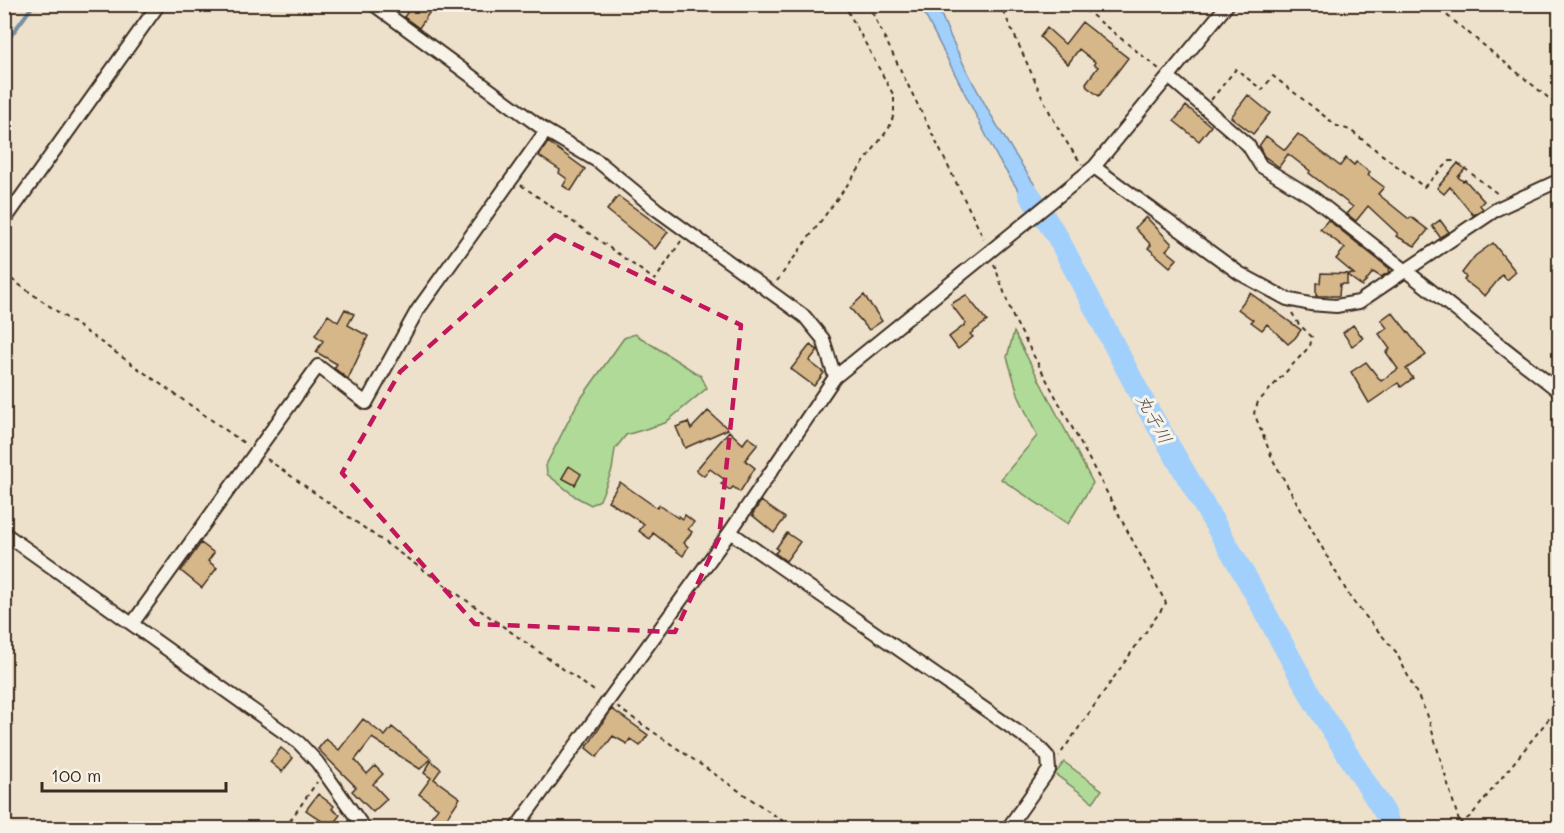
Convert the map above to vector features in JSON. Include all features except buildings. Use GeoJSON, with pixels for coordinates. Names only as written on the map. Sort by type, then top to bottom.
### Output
{"type":"FeatureCollection","features":[{"type":"Feature","properties":{"kind":"street"},"geometry":{"type":"LineString","coordinates":[[4,222],[159,4]]}},
{"type":"Feature","properties":{"kind":"street"},"geometry":{"type":"LineString","coordinates":[[516,828],[730,532],[835,377],[1090,169],[1170,78],[1228,4]]}},
{"type":"Feature","properties":{"kind":"street"},"geometry":{"type":"LineString","coordinates":[[375,5],[546,131],[599,162],[688,232],[806,317],[823,339],[835,377]]}},
{"type":"Feature","properties":{"kind":"street"},"geometry":{"type":"LineString","coordinates":[[1170,78],[1248,144],[1261,166],[1312,197],[1560,392]]}},
{"type":"Feature","properties":{"kind":"street"},"geometry":{"type":"LineString","coordinates":[[132,624],[258,453],[318,366],[366,403],[417,311],[546,131]]}},
{"type":"Feature","properties":{"kind":"street"},"geometry":{"type":"LineString","coordinates":[[1090,169],[1239,273],[1287,299],[1336,306],[1359,302],[1408,271],[1474,224],[1510,203],[1560,180]]}},
{"type":"Feature","properties":{"kind":"street"},"geometry":{"type":"LineString","coordinates":[[730,532],[1038,746],[1048,757],[1049,770],[1008,828]]}},
{"type":"Feature","properties":{"kind":"street"},"geometry":{"type":"LineString","coordinates":[[4,533],[298,743],[324,772],[364,828]]}},
{"type":"Feature","properties":{"kind":"path"},"geometry":{"type":"LineString","coordinates":[[770,291],[889,128],[894,114],[894,96],[844,4]]}},
{"type":"Feature","properties":{"kind":"path"},"geometry":{"type":"LineString","coordinates":[[868,4],[993,249],[1013,317],[1166,603],[1049,770]]}},
{"type":"Feature","properties":{"kind":"path"},"geometry":{"type":"LineString","coordinates":[[999,4],[1018,39],[1065,143],[1090,169]]}},
{"type":"Feature","properties":{"kind":"path"},"geometry":{"type":"LineString","coordinates":[[1078,4],[1170,78]]}},
{"type":"Feature","properties":{"kind":"path"},"geometry":{"type":"LineString","coordinates":[[1433,4],[1556,104]]}},
{"type":"Feature","properties":{"kind":"path"},"geometry":{"type":"LineString","coordinates":[[1204,107],[1236,69],[1262,90],[1273,76],[1337,126],[1350,130],[1424,187],[1450,161],[1455,161],[1510,203]]}},
{"type":"Feature","properties":{"kind":"path"},"geometry":{"type":"LineString","coordinates":[[512,179],[655,280],[688,232]]}},
{"type":"Feature","properties":{"kind":"path"},"geometry":{"type":"LineString","coordinates":[[4,274],[793,828]]}},
{"type":"Feature","properties":{"kind":"path"},"geometry":{"type":"LineString","coordinates":[[1287,299],[1298,323],[1312,337],[1310,346],[1258,402],[1254,413],[1273,460],[1351,599],[1396,652],[1401,662],[1426,714],[1461,828]]}},
{"type":"Feature","properties":{"kind":"path"},"geometry":{"type":"LineString","coordinates":[[1459,824],[1471,816],[1560,705]]}},
{"type":"Feature","properties":{"kind":"path"},"geometry":{"type":"LineString","coordinates":[[285,828],[324,772]]}},
{"type":"Feature","properties":{"kind":"highlighted area"},"geometry":{"type":"Polygon","coordinates":[[[555,235],[741,325],[719,538],[675,632],[475,624],[342,473],[400,372],[555,235]]]}},
{"type":"Feature","properties":{"kind":"green space"},"geometry":{"type":"Polygon","coordinates":[[[1014,332],[1093,483],[1068,524],[1001,479],[1037,436],[1019,397],[1007,357],[1014,332]]]}},
{"type":"Feature","properties":{"kind":"green space"},"geometry":{"type":"Polygon","coordinates":[[[635,334],[701,376],[707,388],[665,423],[626,435],[615,449],[612,470],[600,500],[591,505],[576,497],[547,474],[546,465],[577,404],[624,338],[635,334]]]}},
{"type":"Feature","properties":{"kind":"green space"},"geometry":{"type":"Polygon","coordinates":[[[1064,762],[1102,790],[1093,802],[1055,774],[1064,762]]]}},
{"type":"Feature","properties":{"kind":"water"},"geometry":{"type":"Polygon","coordinates":[[[920,5],[937,5],[975,86],[1054,213],[1040,224],[998,159],[920,5]]]}},
{"type":"Feature","properties":{"kind":"waterway"},"geometry":{"type":"LineString","coordinates":[[4,45],[34,4]]}},
{"type":"Feature","properties":{"kind":"waterway","name":"丸子川"},"geometry":{"type":"LineString","coordinates":[[1029,194],[1057,236],[1146,406],[1247,579],[1315,703],[1385,813],[1390,828]]}}]}
